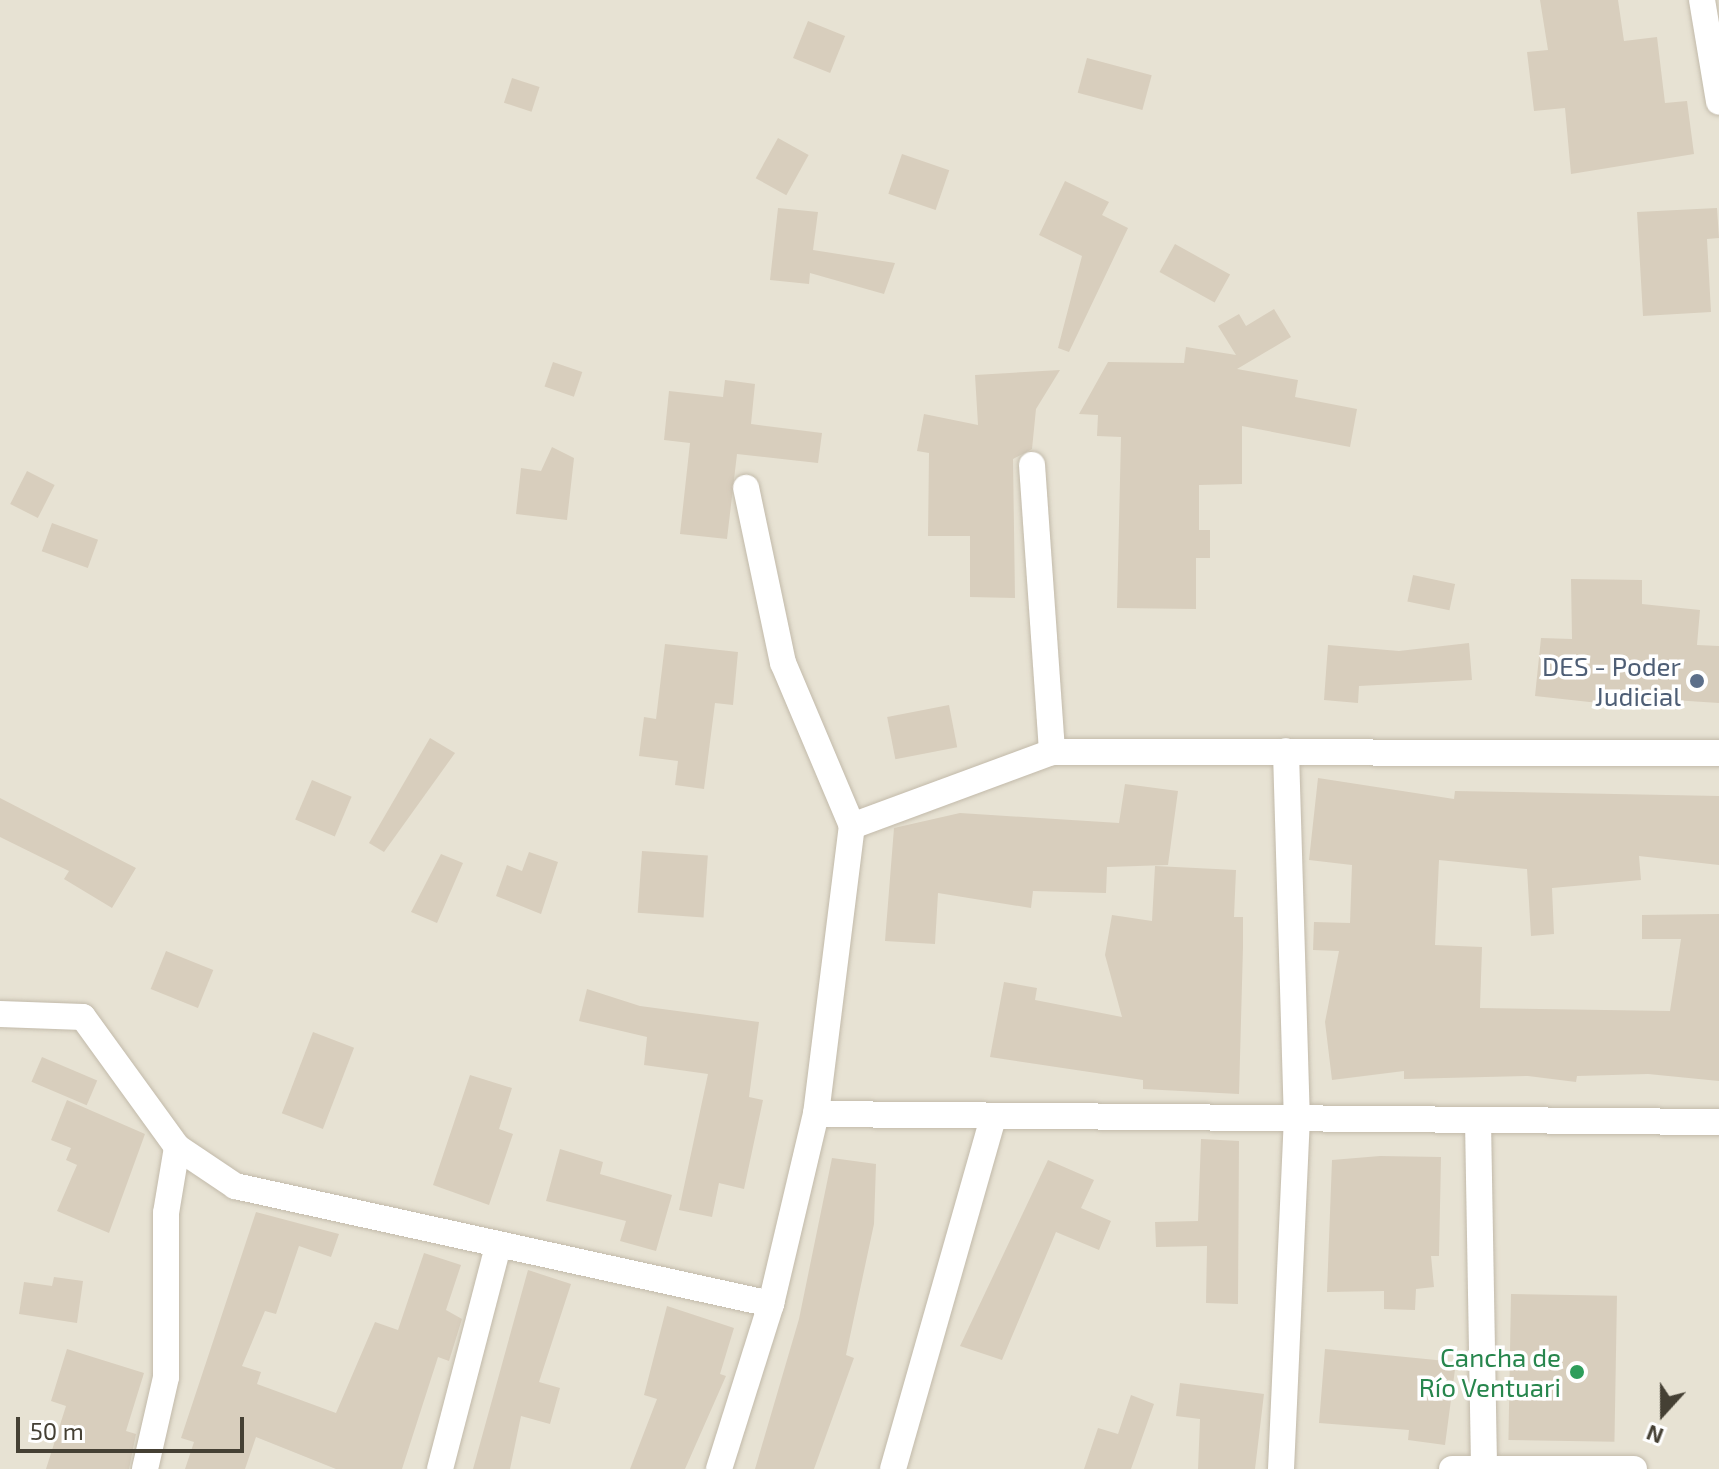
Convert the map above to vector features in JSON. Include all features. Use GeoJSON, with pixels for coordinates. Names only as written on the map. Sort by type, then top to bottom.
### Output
{"type":"FeatureCollection","features":[{"type":"Feature","properties":{"kind":"street"},"geometry":{"type":"LineString","coordinates":[[1702,0],[1719,102]]}},
{"type":"Feature","properties":{"kind":"street"},"geometry":{"type":"LineString","coordinates":[[1032,465],[1052,752]]}},
{"type":"Feature","properties":{"kind":"street"},"geometry":{"type":"LineString","coordinates":[[719,1469],[771,1304],[816,1114],[852,826],[783,663],[746,488]]}},
{"type":"Feature","properties":{"kind":"street"},"geometry":{"type":"LineString","coordinates":[[1281,1469],[1297,1123],[1286,751]]}},
{"type":"Feature","properties":{"kind":"street"},"geometry":{"type":"LineString","coordinates":[[852,826],[1052,752],[1719,753]]}},
{"type":"Feature","properties":{"kind":"street"},"geometry":{"type":"LineString","coordinates":[[0,1014],[83,1017],[177,1147],[235,1186],[771,1304]]}},
{"type":"Feature","properties":{"kind":"street"},"geometry":{"type":"LineString","coordinates":[[816,1114],[1297,1123],[1719,1122]]}},
{"type":"Feature","properties":{"kind":"street"},"geometry":{"type":"LineString","coordinates":[[893,1469],[993,1117]]}},
{"type":"Feature","properties":{"kind":"street"},"geometry":{"type":"LineString","coordinates":[[1478,1121],[1484,1467]]}},
{"type":"Feature","properties":{"kind":"street"},"geometry":{"type":"LineString","coordinates":[[145,1469],[166,1377],[166,1213],[177,1147]]}},
{"type":"Feature","properties":{"kind":"street"},"geometry":{"type":"LineString","coordinates":[[440,1469],[498,1246]]}},
{"type":"Feature","properties":{"kind":"street"},"geometry":{"type":"LineString","coordinates":[[1452,1469],[1634,1469]]}},
{"type":"Feature","properties":{"kind":"shaded area"},"geometry":{"type":"Polygon","coordinates":[[[0,0],[1719,0],[1719,1469],[0,1469],[0,0]]]}},
{"type":"Feature","properties":{"kind":"building"},"geometry":{"type":"Polygon","coordinates":[[[1540,0],[1618,0],[1624,41],[1657,37],[1665,103],[1687,101],[1694,154],[1571,174],[1565,108],[1534,111],[1527,52],[1548,50],[1540,0]]]}},
{"type":"Feature","properties":{"kind":"building"},"geometry":{"type":"Polygon","coordinates":[[[808,21],[845,36],[830,73],[793,58],[808,21]]]}},
{"type":"Feature","properties":{"kind":"building"},"geometry":{"type":"Polygon","coordinates":[[[1087,58],[1152,75],[1142,110],[1078,93],[1087,58]]]}},
{"type":"Feature","properties":{"kind":"building"},"geometry":{"type":"Polygon","coordinates":[[[512,78],[540,87],[532,112],[504,103],[512,78]]]}},
{"type":"Feature","properties":{"kind":"building"},"geometry":{"type":"Polygon","coordinates":[[[778,138],[809,155],[786,195],[756,178],[778,138]]]}},
{"type":"Feature","properties":{"kind":"building"},"geometry":{"type":"Polygon","coordinates":[[[902,154],[949,170],[936,210],[888,194],[902,154]]]}},
{"type":"Feature","properties":{"kind":"building"},"geometry":{"type":"Polygon","coordinates":[[[1065,181],[1109,202],[1102,215],[1128,228],[1069,352],[1058,348],[1082,256],[1039,235],[1065,181]]]}},
{"type":"Feature","properties":{"kind":"building"},"geometry":{"type":"Polygon","coordinates":[[[778,208],[818,212],[813,250],[895,263],[884,294],[810,273],[809,284],[770,280],[778,208]]]}},
{"type":"Feature","properties":{"kind":"building"},"geometry":{"type":"Polygon","coordinates":[[[1717,208],[1719,238],[1707,239],[1711,312],[1643,316],[1637,212],[1717,208]]]}},
{"type":"Feature","properties":{"kind":"building"},"geometry":{"type":"Polygon","coordinates":[[[1175,244],[1230,275],[1215,303],[1159,272],[1175,244]]]}},
{"type":"Feature","properties":{"kind":"building"},"geometry":{"type":"Polygon","coordinates":[[[1274,309],[1291,337],[1237,369],[1298,380],[1295,397],[1357,409],[1350,447],[1242,426],[1242,484],[1199,485],[1199,530],[1210,530],[1210,558],[1196,558],[1196,609],[1117,608],[1121,437],[1097,436],[1098,415],[1079,414],[1108,362],[1184,363],[1186,347],[1236,355],[1218,326],[1239,314],[1246,326],[1274,309]]]}},
{"type":"Feature","properties":{"kind":"building"},"geometry":{"type":"Polygon","coordinates":[[[553,362],[582,372],[574,397],[545,387],[553,362]]]}},
{"type":"Feature","properties":{"kind":"building"},"geometry":{"type":"Polygon","coordinates":[[[1060,370],[1036,409],[1032,449],[1013,459],[1015,598],[970,597],[970,536],[928,536],[929,453],[917,451],[924,414],[978,425],[975,375],[1060,370]]]}},
{"type":"Feature","properties":{"kind":"building"},"geometry":{"type":"Polygon","coordinates":[[[725,380],[755,384],[751,424],[822,433],[818,463],[737,454],[727,539],[680,534],[690,443],[664,440],[669,391],[723,397],[725,380]]]}},
{"type":"Feature","properties":{"kind":"building"},"geometry":{"type":"Polygon","coordinates":[[[552,447],[574,458],[567,520],[516,514],[521,468],[541,471],[552,447]]]}},
{"type":"Feature","properties":{"kind":"building"},"geometry":{"type":"Polygon","coordinates":[[[27,471],[55,485],[38,518],[10,504],[27,471]]]}},
{"type":"Feature","properties":{"kind":"building"},"geometry":{"type":"Polygon","coordinates":[[[52,523],[98,540],[88,568],[42,551],[52,523]]]}},
{"type":"Feature","properties":{"kind":"building"},"geometry":{"type":"Polygon","coordinates":[[[1413,575],[1455,584],[1449,610],[1407,601],[1413,575]]]}},
{"type":"Feature","properties":{"kind":"building"},"geometry":{"type":"Polygon","coordinates":[[[1571,579],[1642,580],[1642,604],[1700,610],[1697,645],[1719,646],[1719,703],[1627,697],[1626,706],[1535,696],[1541,638],[1572,639],[1571,579]]]}},
{"type":"Feature","properties":{"kind":"building"},"geometry":{"type":"Polygon","coordinates":[[[1469,643],[1472,680],[1359,686],[1358,703],[1324,700],[1328,645],[1399,651],[1469,643]]]}},
{"type":"Feature","properties":{"kind":"building"},"geometry":{"type":"Polygon","coordinates":[[[665,644],[738,652],[733,705],[715,703],[704,789],[675,785],[678,761],[639,756],[644,717],[656,719],[665,644]]]}},
{"type":"Feature","properties":{"kind":"building"},"geometry":{"type":"Polygon","coordinates":[[[949,705],[957,747],[895,759],[887,717],[949,705]]]}},
{"type":"Feature","properties":{"kind":"building"},"geometry":{"type":"Polygon","coordinates":[[[430,738],[455,753],[384,852],[369,843],[430,738]]]}},
{"type":"Feature","properties":{"kind":"building"},"geometry":{"type":"Polygon","coordinates":[[[1318,778],[1454,799],[1455,791],[1719,796],[1719,865],[1639,856],[1641,880],[1552,888],[1554,934],[1531,936],[1527,869],[1439,860],[1435,945],[1482,947],[1480,1008],[1670,1011],[1681,939],[1642,939],[1642,915],[1719,914],[1719,1081],[1648,1074],[1577,1076],[1576,1082],[1528,1076],[1404,1079],[1404,1071],[1332,1080],[1325,1022],[1339,951],[1313,950],[1314,922],[1350,923],[1352,865],[1309,860],[1318,778]]]}},
{"type":"Feature","properties":{"kind":"building"},"geometry":{"type":"Polygon","coordinates":[[[312,780],[352,797],[335,836],[295,820],[312,780]]]}},
{"type":"Feature","properties":{"kind":"building"},"geometry":{"type":"Polygon","coordinates":[[[1125,784],[1178,791],[1168,865],[1107,867],[1106,893],[1033,891],[1031,908],[938,893],[935,944],[885,941],[894,828],[960,813],[1119,823],[1125,784]]]}},
{"type":"Feature","properties":{"kind":"building"},"geometry":{"type":"Polygon","coordinates":[[[0,798],[136,868],[112,908],[64,879],[69,871],[0,837],[0,798]]]}},
{"type":"Feature","properties":{"kind":"building"},"geometry":{"type":"Polygon","coordinates":[[[642,851],[708,856],[704,917],[638,913],[642,851]]]}},
{"type":"Feature","properties":{"kind":"building"},"geometry":{"type":"Polygon","coordinates":[[[529,852],[558,862],[541,914],[496,896],[507,865],[522,871],[529,852]]]}},
{"type":"Feature","properties":{"kind":"building"},"geometry":{"type":"Polygon","coordinates":[[[441,854],[463,863],[437,923],[411,912],[441,854]]]}},
{"type":"Feature","properties":{"kind":"building"},"geometry":{"type":"Polygon","coordinates":[[[1155,866],[1236,870],[1234,917],[1243,917],[1239,1094],[1143,1089],[1143,1080],[990,1057],[1004,982],[1037,988],[1035,1000],[1122,1017],[1105,955],[1112,915],[1152,921],[1155,866]]]}},
{"type":"Feature","properties":{"kind":"building"},"geometry":{"type":"Polygon","coordinates":[[[166,951],[213,970],[198,1008],[151,989],[166,951]]]}},
{"type":"Feature","properties":{"kind":"building"},"geometry":{"type":"Polygon","coordinates":[[[587,989],[640,1006],[759,1022],[749,1097],[763,1100],[744,1189],[719,1183],[712,1217],[679,1210],[708,1074],[644,1065],[647,1037],[579,1021],[587,989]]]}},
{"type":"Feature","properties":{"kind":"building"},"geometry":{"type":"Polygon","coordinates":[[[313,1032],[354,1048],[323,1129],[282,1113],[313,1032]]]}},
{"type":"Feature","properties":{"kind":"building"},"geometry":{"type":"Polygon","coordinates":[[[42,1057],[97,1080],[87,1105],[31,1082],[42,1057]]]}},
{"type":"Feature","properties":{"kind":"building"},"geometry":{"type":"Polygon","coordinates":[[[470,1075],[512,1088],[499,1129],[513,1134],[489,1205],[433,1185],[470,1075]]]}},
{"type":"Feature","properties":{"kind":"building"},"geometry":{"type":"Polygon","coordinates":[[[67,1100],[145,1134],[109,1233],[57,1211],[77,1165],[66,1160],[71,1148],[51,1140],[67,1100]]]}},
{"type":"Feature","properties":{"kind":"building"},"geometry":{"type":"Polygon","coordinates":[[[1201,1139],[1239,1141],[1238,1304],[1206,1303],[1207,1246],[1156,1247],[1155,1222],[1198,1221],[1201,1139]]]}},
{"type":"Feature","properties":{"kind":"building"},"geometry":{"type":"Polygon","coordinates":[[[560,1149],[603,1162],[600,1174],[672,1195],[656,1251],[620,1241],[626,1221],[546,1201],[560,1149]]]}},
{"type":"Feature","properties":{"kind":"building"},"geometry":{"type":"Polygon","coordinates":[[[1380,1156],[1441,1157],[1439,1256],[1431,1256],[1434,1287],[1416,1289],[1415,1310],[1384,1309],[1384,1291],[1327,1292],[1332,1160],[1380,1156]]]}},
{"type":"Feature","properties":{"kind":"building"},"geometry":{"type":"Polygon","coordinates":[[[832,1158],[876,1164],[874,1224],[846,1355],[854,1358],[814,1469],[755,1469],[799,1319],[832,1158]]]}},
{"type":"Feature","properties":{"kind":"building"},"geometry":{"type":"Polygon","coordinates":[[[1048,1160],[1094,1180],[1081,1208],[1111,1221],[1099,1250],[1056,1232],[1002,1360],[960,1346],[1048,1160]]]}},
{"type":"Feature","properties":{"kind":"building"},"geometry":{"type":"Polygon","coordinates":[[[256,1212],[339,1234],[331,1257],[299,1246],[276,1314],[265,1311],[242,1366],[261,1372],[257,1384],[336,1413],[375,1322],[398,1330],[424,1253],[461,1265],[446,1310],[462,1319],[449,1361],[438,1357],[402,1469],[336,1469],[256,1437],[245,1469],[185,1469],[194,1442],[181,1438],[256,1212]]]}},
{"type":"Feature","properties":{"kind":"building"},"geometry":{"type":"Polygon","coordinates":[[[528,1270],[571,1284],[539,1382],[560,1388],[550,1424],[521,1416],[510,1469],[473,1469],[528,1270]]]}},
{"type":"Feature","properties":{"kind":"building"},"geometry":{"type":"Polygon","coordinates":[[[54,1277],[83,1281],[77,1323],[19,1314],[24,1282],[52,1286],[54,1277]]]}},
{"type":"Feature","properties":{"kind":"building"},"geometry":{"type":"Polygon","coordinates":[[[1511,1294],[1617,1296],[1614,1442],[1508,1440],[1511,1294]]]}},
{"type":"Feature","properties":{"kind":"building"},"geometry":{"type":"Polygon","coordinates":[[[667,1306],[734,1328],[720,1374],[726,1376],[685,1469],[630,1469],[657,1399],[644,1395],[667,1306]]]}},
{"type":"Feature","properties":{"kind":"building"},"geometry":{"type":"Polygon","coordinates":[[[67,1349],[144,1373],[126,1431],[136,1434],[129,1469],[46,1469],[66,1406],[51,1401],[67,1349]]]}},
{"type":"Feature","properties":{"kind":"building"},"geometry":{"type":"Polygon","coordinates":[[[1325,1349],[1456,1362],[1445,1445],[1408,1440],[1409,1430],[1319,1423],[1325,1349]]]}},
{"type":"Feature","properties":{"kind":"building"},"geometry":{"type":"Polygon","coordinates":[[[1180,1383],[1264,1394],[1255,1469],[1198,1469],[1200,1419],[1176,1416],[1180,1383]]]}},
{"type":"Feature","properties":{"kind":"building"},"geometry":{"type":"Polygon","coordinates":[[[1131,1395],[1154,1404],[1131,1469],[1084,1469],[1098,1428],[1118,1434],[1131,1395]]]}},
{"type":"Feature","properties":{"kind":"place","name":"DES - Poder Judicial"},"geometry":{"type":"Point","coordinates":[1697,681]}},
{"type":"Feature","properties":{"kind":"place","name":"Cancha de Río Ventuari"},"geometry":{"type":"Point","coordinates":[1577,1372]}}]}
